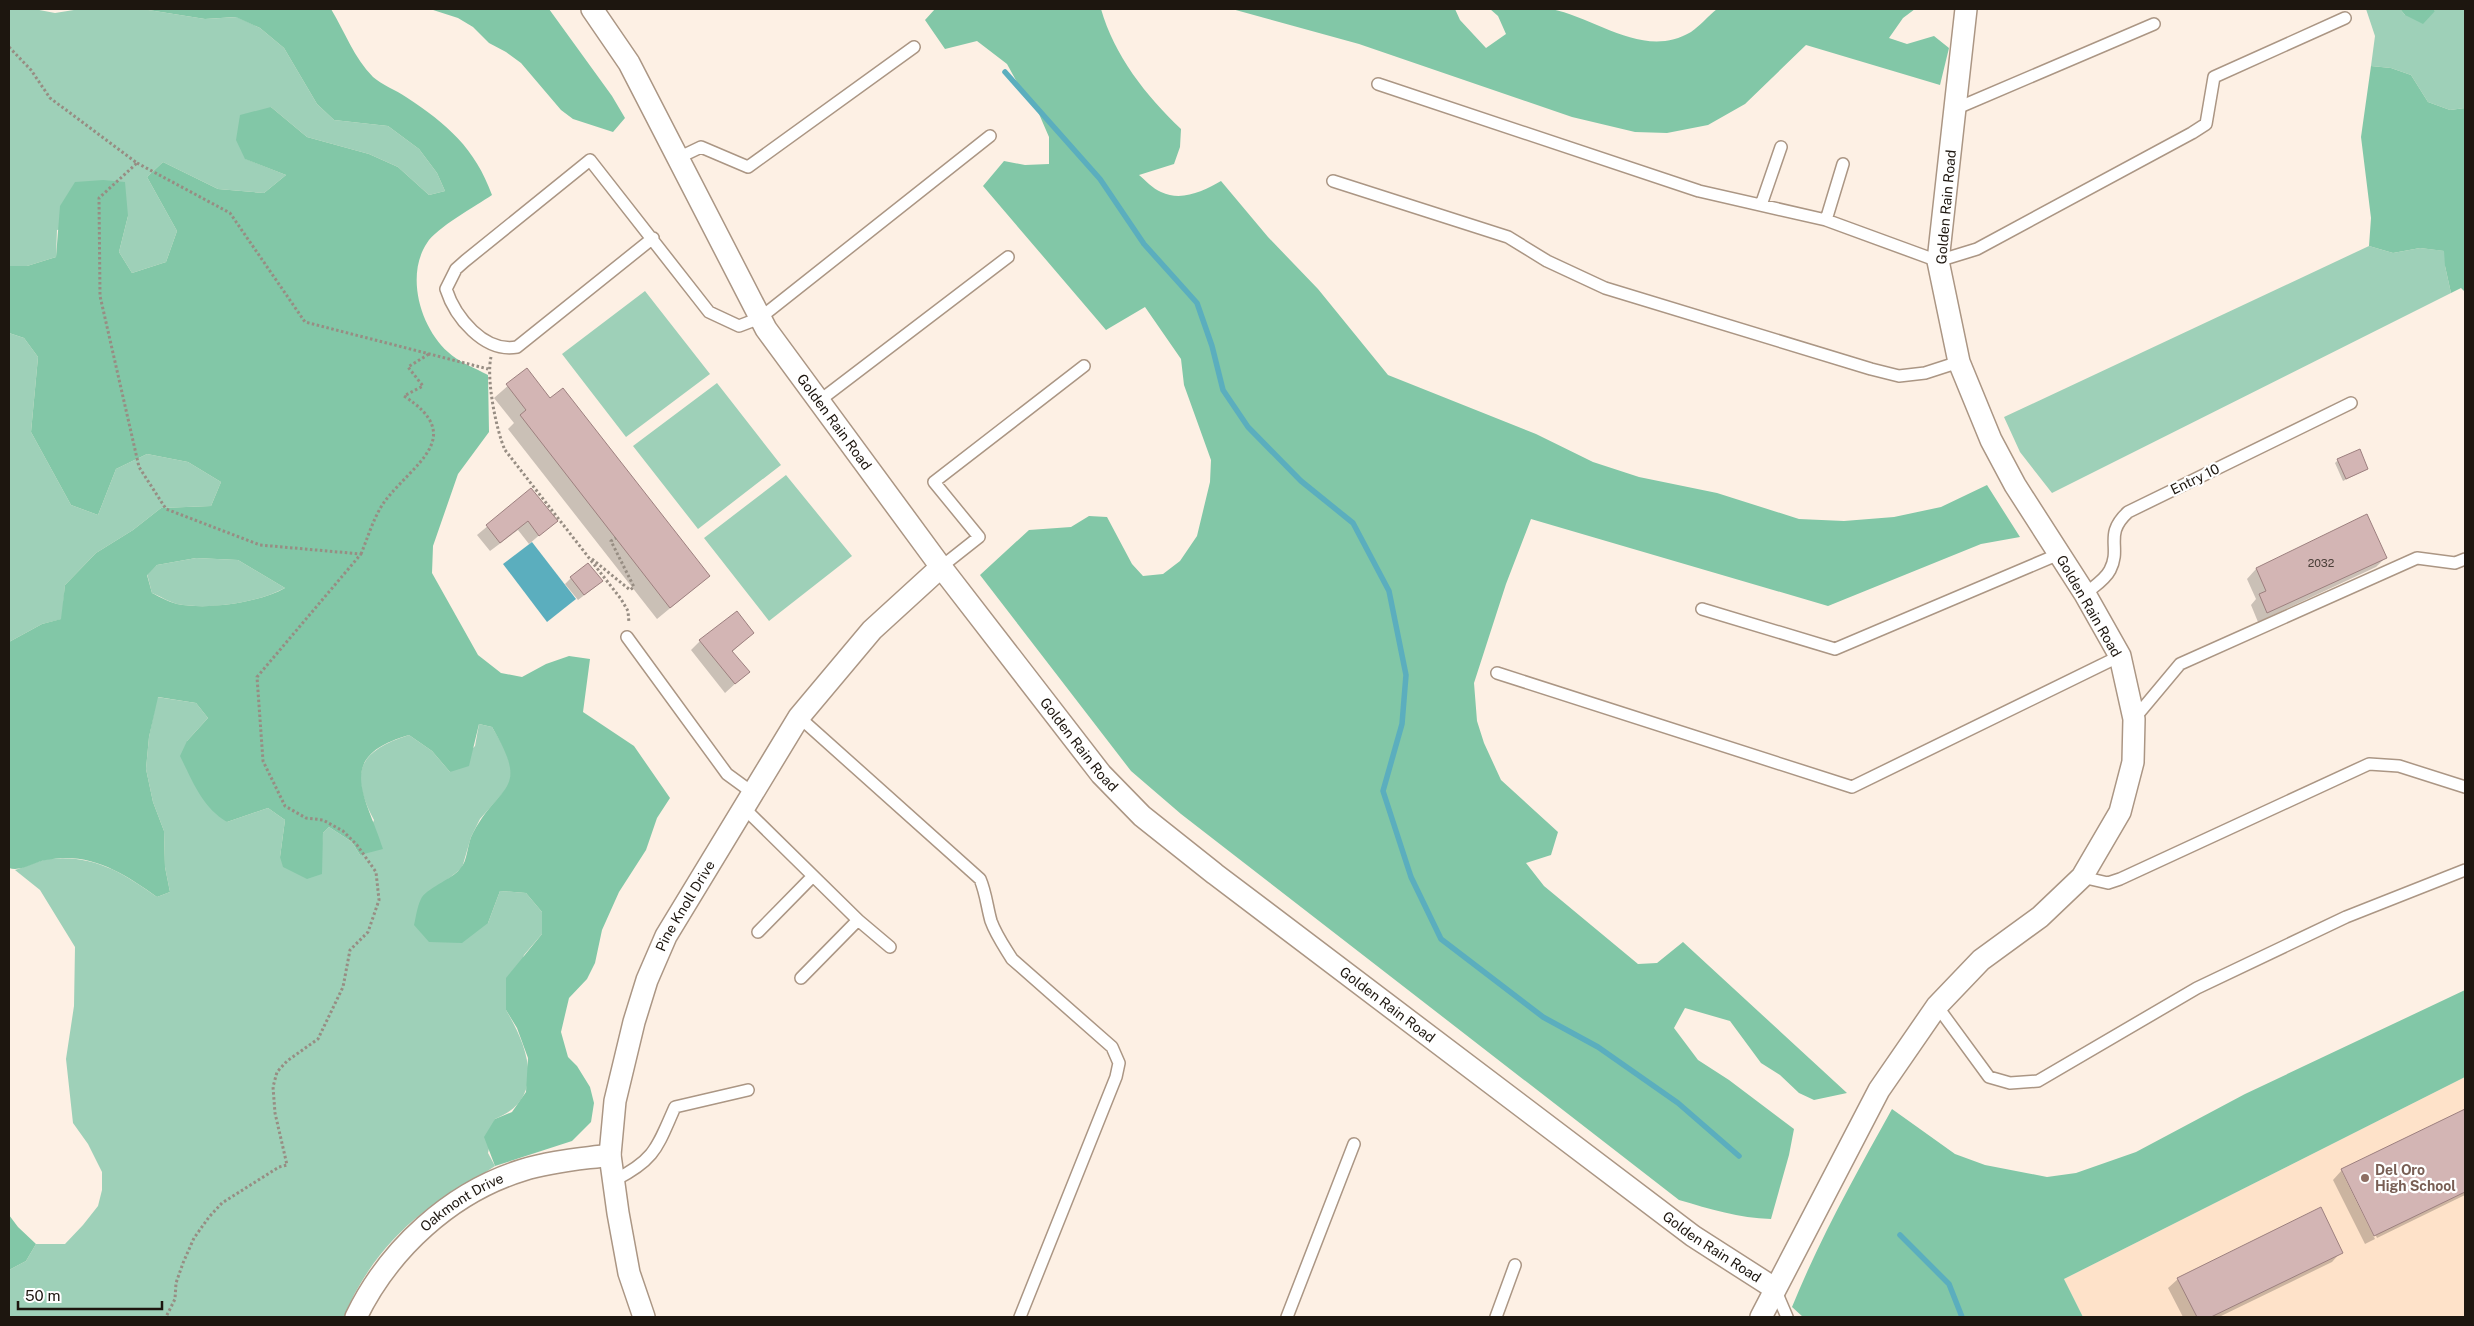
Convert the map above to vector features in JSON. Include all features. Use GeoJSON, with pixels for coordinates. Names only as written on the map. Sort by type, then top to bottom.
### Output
{"type":"FeatureCollection","features":[{"type":"Feature","properties":{"kind":"street","name":"Golden Rain Road"},"geometry":{"type":"LineString","coordinates":[[592,9],[629,63],[760,318],[941,566],[1101,774],[1142,816],[1223,880],[1686,1230],[1774,1288]]}},
{"type":"Feature","properties":{"kind":"street","name":"Golden Rain Road"},"geometry":{"type":"LineString","coordinates":[[1760,1317],[1879,1090],[1937,1006],[1981,960],[2040,917],[2082,877],[2120,812],[2133,762],[2134,719],[2120,656],[2085,594],[2015,485],[1991,440],[1960,362],[1938,261],[1966,9]]}},
{"type":"Feature","properties":{"kind":"street","name":"Pine Knoll Drive"},"geometry":{"type":"LineString","coordinates":[[644,1317],[629,1273],[610,1155],[616,1101],[634,1022],[647,980],[666,936],[799,717],[872,630],[941,566]]}},
{"type":"Feature","properties":{"kind":"street","name":"Oakmont Drive"},"geometry":{"type":"LineString","coordinates":[[356,1317],[385,1269],[412,1238],[444,1210],[480,1187],[526,1169],[610,1155]]}},
{"type":"Feature","properties":{"kind":"lane"},"geometry":{"type":"LineString","coordinates":[[1378,84],[1699,191],[1826,220],[1938,261],[1977,249],[2192,133],[2206,124],[2214,77],[2345,18]]}},
{"type":"Feature","properties":{"kind":"lane"},"geometry":{"type":"LineString","coordinates":[[1955,110],[2154,24]]}},
{"type":"Feature","properties":{"kind":"lane"},"geometry":{"type":"LineString","coordinates":[[678,158],[702,147],[748,167],[914,47]]}},
{"type":"Feature","properties":{"kind":"lane"},"geometry":{"type":"LineString","coordinates":[[653,238],[517,348],[494,347],[465,322],[450,301],[446,289],[449,279],[465,261],[590,160],[653,238],[710,312],[739,326],[760,318],[990,136]]}},
{"type":"Feature","properties":{"kind":"lane"},"geometry":{"type":"LineString","coordinates":[[1761,206],[1781,147]]}},
{"type":"Feature","properties":{"kind":"lane"},"geometry":{"type":"LineString","coordinates":[[1826,220],[1843,164]]}},
{"type":"Feature","properties":{"kind":"lane"},"geometry":{"type":"LineString","coordinates":[[1333,181],[1508,237],[1547,261],[1605,288],[1871,369],[1899,376],[1924,373],[1960,362]]}},
{"type":"Feature","properties":{"kind":"lane"},"geometry":{"type":"LineString","coordinates":[[818,400],[1008,257]]}},
{"type":"Feature","properties":{"kind":"lane"},"geometry":{"type":"LineString","coordinates":[[941,566],[979,538],[934,482],[1084,366]]}},
{"type":"Feature","properties":{"kind":"lane","name":"Entry 10"},"geometry":{"type":"LineString","coordinates":[[2085,594],[2111,569],[2114,555],[2114,532],[2118,521],[2128,512],[2351,403]]}},
{"type":"Feature","properties":{"kind":"lane"},"geometry":{"type":"LineString","coordinates":[[1702,609],[1836,649],[2059,554]]}},
{"type":"Feature","properties":{"kind":"lane"},"geometry":{"type":"LineString","coordinates":[[2134,719],[2180,664],[2417,558],[2455,563],[2465,559]]}},
{"type":"Feature","properties":{"kind":"lane"},"geometry":{"type":"LineString","coordinates":[[627,637],[748,801],[813,876],[858,920],[890,947]]}},
{"type":"Feature","properties":{"kind":"lane"},"geometry":{"type":"LineString","coordinates":[[1497,673],[1852,787],[2120,656]]}},
{"type":"Feature","properties":{"kind":"lane"},"geometry":{"type":"LineString","coordinates":[[799,717],[980,879],[987,895],[991,919],[1000,941],[1012,958],[1112,1047],[1119,1063],[1116,1077],[1020,1317]]}},
{"type":"Feature","properties":{"kind":"lane"},"geometry":{"type":"LineString","coordinates":[[2082,877],[2108,883],[2369,764],[2399,766],[2465,788]]}},
{"type":"Feature","properties":{"kind":"lane"},"geometry":{"type":"LineString","coordinates":[[1937,1006],[1989,1077],[2010,1083],[2038,1081],[2197,988],[2346,917],[2465,870]]}},
{"type":"Feature","properties":{"kind":"lane"},"geometry":{"type":"LineString","coordinates":[[758,932],[813,876]]}},
{"type":"Feature","properties":{"kind":"lane"},"geometry":{"type":"LineString","coordinates":[[801,978],[858,920]]}},
{"type":"Feature","properties":{"kind":"lane"},"geometry":{"type":"LineString","coordinates":[[615,1180],[647,1162],[659,1143],[675,1107],[748,1090]]}},
{"type":"Feature","properties":{"kind":"lane"},"geometry":{"type":"LineString","coordinates":[[1287,1317],[1354,1144]]}},
{"type":"Feature","properties":{"kind":"lane"},"geometry":{"type":"LineString","coordinates":[[1496,1317],[1516,1264]]}},
{"type":"Feature","properties":{"kind":"lane"},"geometry":{"type":"LineString","coordinates":[[1774,1288],[1787,1317]]}},
{"type":"Feature","properties":{"kind":"path"},"geometry":{"type":"LineString","coordinates":[[9,47],[32,70],[50,98],[137,163],[230,213],[304,322],[488,369]]}},
{"type":"Feature","properties":{"kind":"path"},"geometry":{"type":"LineString","coordinates":[[137,163],[99,198],[100,296],[139,467],[166,509],[260,545],[361,554]]}},
{"type":"Feature","properties":{"kind":"path"},"geometry":{"type":"LineString","coordinates":[[494,347],[488,369],[497,430],[505,450],[588,556],[628,611],[630,618],[627,637]]}},
{"type":"Feature","properties":{"kind":"path"},"geometry":{"type":"LineString","coordinates":[[166,1317],[175,1299],[176,1283],[194,1238],[210,1217],[222,1203],[279,1167],[287,1165],[275,1113],[273,1087],[278,1072],[287,1061],[318,1039],[344,988],[350,950],[368,932],[379,900],[376,872],[357,845],[343,831],[323,820],[306,818],[285,806],[263,761],[257,676],[361,554],[384,502],[428,452],[435,438],[433,426],[422,411],[404,396],[423,386],[408,367],[429,354]]}},
{"type":"Feature","properties":{"kind":"path"},"geometry":{"type":"LineString","coordinates":[[588,556],[630,590],[634,587],[611,541],[616,538]]}},
{"type":"Feature","properties":{"kind":"shaded area","name":"Del Oro High School"},"geometry":{"type":"Polygon","coordinates":[[[2465,1077],[2465,1317],[2083,1317],[2064,1279],[2465,1077]]]}},
{"type":"Feature","properties":{"kind":"green space"},"geometry":{"type":"Polygon","coordinates":[[[1528,7],[1551,9],[1621,34],[1638,39],[1656,41],[1673,39],[1691,32],[1717,9],[1915,9],[1903,18],[1889,38],[1907,44],[1934,36],[1949,48],[1940,85],[1806,45],[1745,104],[1708,125],[1667,133],[1635,132],[1572,117],[1359,44],[1232,9],[1455,9],[1460,20],[1486,48],[1506,34],[1498,16],[1490,9],[1528,7]]]}},
{"type":"Feature","properties":{"kind":"green space"},"geometry":{"type":"Polygon","coordinates":[[[9,9],[34,9],[55,13],[80,9],[142,9],[205,19],[237,17],[260,28],[284,48],[317,104],[334,120],[388,126],[419,149],[437,173],[445,191],[429,195],[398,167],[369,154],[307,137],[271,107],[246,159],[286,175],[264,193],[218,189],[163,162],[147,177],[177,231],[166,262],[132,273],[119,252],[128,216],[57,230],[56,257],[27,266],[9,266],[9,9]]]}},
{"type":"Feature","properties":{"kind":"green space"},"geometry":{"type":"Polygon","coordinates":[[[142,9],[331,9],[366,70],[381,83],[406,97],[447,127],[468,150],[477,164],[492,195],[447,224],[432,237],[420,256],[417,271],[419,301],[430,329],[438,342],[457,359],[488,375],[489,432],[458,474],[433,546],[432,573],[478,655],[501,673],[522,677],[546,664],[569,656],[590,659],[583,712],[634,746],[670,798],[657,818],[646,850],[619,892],[602,930],[595,963],[587,979],[569,998],[561,1032],[568,1057],[577,1066],[590,1087],[594,1103],[591,1122],[572,1141],[495,1166],[484,1137],[495,1119],[512,1112],[526,1092],[528,1058],[517,1028],[506,1010],[506,978],[542,934],[542,912],[526,893],[500,891],[488,923],[462,943],[429,942],[414,925],[418,905],[423,895],[456,873],[463,866],[473,833],[507,786],[510,776],[509,764],[492,727],[479,724],[469,766],[450,772],[432,751],[409,735],[385,744],[370,754],[363,766],[361,780],[369,812],[383,849],[360,855],[352,842],[329,827],[323,833],[322,874],[307,879],[283,867],[280,857],[285,820],[268,808],[227,822],[211,809],[194,784],[180,756],[187,741],[208,718],[196,703],[158,697],[149,737],[146,769],[153,802],[164,831],[165,867],[170,892],[157,897],[119,872],[91,861],[62,858],[41,861],[18,869],[9,868],[9,642],[42,624],[61,619],[65,585],[96,553],[133,530],[161,508],[211,506],[221,482],[188,462],[147,454],[116,469],[98,515],[71,505],[31,432],[38,357],[24,338],[9,333],[9,266],[27,266],[56,257],[60,206],[75,182],[103,180],[125,182],[128,216],[119,252],[132,273],[166,262],[177,231],[147,177],[163,162],[218,189],[264,193],[286,175],[245,159],[236,140],[240,115],[271,107],[307,137],[369,154],[398,167],[429,195],[445,191],[437,173],[419,149],[388,126],[334,120],[317,104],[284,48],[260,28],[236,17],[205,19],[142,9]],[[196,558],[157,565],[147,575],[152,593],[174,603],[189,606],[232,604],[261,598],[285,588],[238,560],[196,558]]]}},
{"type":"Feature","properties":{"kind":"green space"},"geometry":{"type":"Polygon","coordinates":[[[430,9],[549,9],[612,96],[625,118],[613,132],[573,119],[561,110],[521,63],[489,43],[473,27],[458,18],[430,9]]]}},
{"type":"Feature","properties":{"kind":"green space"},"geometry":{"type":"Polygon","coordinates":[[[935,9],[1101,9],[1114,43],[1133,74],[1156,103],[1181,129],[1180,147],[1174,164],[1139,175],[1158,191],[1177,196],[1200,192],[1221,181],[1268,237],[1318,289],[1388,375],[1536,434],[1593,462],[1639,477],[1717,493],[1799,519],[1844,521],[1894,517],[1941,507],[1987,485],[2020,537],[1981,544],[1828,606],[1531,519],[1506,584],[1474,683],[1477,721],[1484,743],[1501,780],[1558,832],[1551,855],[1526,863],[1544,886],[1638,964],[1657,963],[1683,942],[1847,1093],[1814,1100],[1799,1093],[1780,1075],[1761,1063],[1730,1021],[1685,1008],[1674,1028],[1698,1060],[1729,1080],[1794,1129],[1789,1155],[1771,1219],[1736,1215],[1679,1200],[1181,814],[1131,771],[980,575],[1029,530],[1071,527],[1089,516],[1107,517],[1132,564],[1143,576],[1163,574],[1180,561],[1197,536],[1210,482],[1211,460],[1184,385],[1181,359],[1145,307],[1106,330],[983,186],[1004,161],[1025,165],[1049,164],[1049,137],[1036,107],[1018,84],[1007,64],[977,41],[945,49],[925,20],[935,9]]]}},
{"type":"Feature","properties":{"kind":"green space"},"geometry":{"type":"Polygon","coordinates":[[[2366,9],[2400,9],[2405,15],[2435,11],[2434,9],[2465,9],[2465,108],[2450,110],[2428,102],[2411,75],[2391,68],[2371,66],[2375,36],[2366,9]]]}},
{"type":"Feature","properties":{"kind":"green space"},"geometry":{"type":"Polygon","coordinates":[[[2400,9],[2434,9],[2435,11],[2423,24],[2405,15],[2400,9]]]}},
{"type":"Feature","properties":{"kind":"green space"},"geometry":{"type":"Polygon","coordinates":[[[2371,66],[2391,68],[2411,75],[2428,102],[2450,110],[2465,108],[2465,292],[2461,288],[2451,293],[2444,251],[2420,248],[2393,253],[2369,246],[2371,218],[2361,137],[2371,66]]]}},
{"type":"Feature","properties":{"kind":"green space"},"geometry":{"type":"Polygon","coordinates":[[[2369,246],[2393,253],[2420,248],[2445,251],[2445,266],[2451,293],[2052,493],[2020,452],[2004,417],[2369,246]]]}},
{"type":"Feature","properties":{"kind":"green space"},"geometry":{"type":"Polygon","coordinates":[[[645,291],[710,374],[626,437],[562,354],[645,291]]]}},
{"type":"Feature","properties":{"kind":"green space"},"geometry":{"type":"Polygon","coordinates":[[[9,333],[24,338],[38,357],[31,432],[71,505],[98,515],[116,469],[147,454],[188,462],[221,482],[211,506],[161,508],[133,530],[96,553],[65,585],[62,619],[42,624],[9,642],[9,333]]]}},
{"type":"Feature","properties":{"kind":"green space"},"geometry":{"type":"Polygon","coordinates":[[[717,383],[781,465],[698,529],[633,446],[717,383]]]}},
{"type":"Feature","properties":{"kind":"green space"},"geometry":{"type":"Polygon","coordinates":[[[786,475],[852,556],[769,621],[704,538],[786,475]]]}},
{"type":"Feature","properties":{"kind":"green space"},"geometry":{"type":"Polygon","coordinates":[[[196,558],[238,560],[285,588],[261,598],[218,606],[177,604],[152,593],[147,574],[157,565],[196,558]]]}},
{"type":"Feature","properties":{"kind":"green space"},"geometry":{"type":"Polygon","coordinates":[[[157,697],[196,703],[208,718],[187,741],[227,822],[268,808],[285,820],[280,857],[321,852],[323,833],[329,827],[352,842],[360,855],[374,820],[366,804],[362,789],[361,777],[363,766],[378,748],[392,741],[409,735],[432,751],[450,772],[475,746],[479,724],[492,727],[505,749],[512,770],[509,786],[480,819],[471,837],[462,868],[448,879],[488,923],[500,891],[526,893],[542,912],[542,934],[524,955],[506,1010],[514,1024],[526,1055],[527,1085],[522,1098],[511,1110],[495,1119],[488,1153],[495,1166],[430,1207],[397,1236],[366,1274],[344,1317],[9,1317],[9,1270],[26,1261],[36,1244],[65,1244],[98,1206],[102,1190],[102,1172],[88,1144],[73,1123],[66,1059],[74,1006],[75,947],[40,890],[15,870],[48,859],[79,859],[93,862],[119,873],[157,897],[170,892],[165,867],[164,831],[153,802],[146,769],[149,737],[157,697]]]}},
{"type":"Feature","properties":{"kind":"green space"},"geometry":{"type":"Polygon","coordinates":[[[2465,990],[2465,1077],[2064,1279],[2083,1317],[1803,1317],[1792,1307],[1826,1231],[1892,1109],[1955,1154],[1985,1165],[2047,1177],[2076,1173],[2136,1152],[2245,1094],[2465,990]]]}},
{"type":"Feature","properties":{"kind":"green space"},"geometry":{"type":"Polygon","coordinates":[[[9,1215],[18,1227],[36,1244],[26,1261],[9,1270],[9,1215]]]}},
{"type":"Feature","properties":{"kind":"water"},"geometry":{"type":"Polygon","coordinates":[[[532,542],[576,599],[547,622],[503,564],[532,542]]]}},
{"type":"Feature","properties":{"kind":"building"},"geometry":{"type":"Polygon","coordinates":[[[527,368],[550,398],[563,388],[710,576],[670,608],[520,415],[526,410],[506,384],[527,368]]]}},
{"type":"Feature","properties":{"kind":"building"},"geometry":{"type":"Polygon","coordinates":[[[2360,449],[2368,469],[2346,479],[2337,459],[2360,449]]]}},
{"type":"Feature","properties":{"kind":"building"},"geometry":{"type":"Polygon","coordinates":[[[531,488],[558,521],[539,536],[528,521],[500,543],[486,525],[531,488]]]}},
{"type":"Feature","properties":{"kind":"building"},"geometry":{"type":"Polygon","coordinates":[[[2367,514],[2387,558],[2267,613],[2259,594],[2266,591],[2256,568],[2367,514]]]}},
{"type":"Feature","properties":{"kind":"building"},"geometry":{"type":"Polygon","coordinates":[[[588,563],[603,581],[584,595],[570,577],[588,563]]]}},
{"type":"Feature","properties":{"kind":"building"},"geometry":{"type":"Polygon","coordinates":[[[737,611],[754,633],[732,651],[750,672],[735,684],[699,640],[737,611]]]}},
{"type":"Feature","properties":{"kind":"building"},"geometry":{"type":"Polygon","coordinates":[[[2465,1109],[2465,1192],[2374,1236],[2341,1169],[2465,1109]]]}},
{"type":"Feature","properties":{"kind":"building"},"geometry":{"type":"Polygon","coordinates":[[[2321,1207],[2343,1253],[2211,1317],[2197,1317],[2177,1278],[2321,1207]]]}},
{"type":"Feature","properties":{"kind":"waterway"},"geometry":{"type":"LineString","coordinates":[[1005,72],[1100,179],[1144,244],[1197,303],[1212,346],[1223,390],[1248,427],[1301,481],[1353,523],[1389,591],[1406,675],[1402,724],[1383,791],[1411,877],[1441,939],[1543,1017],[1598,1047],[1678,1103],[1739,1156]]}},
{"type":"Feature","properties":{"kind":"waterway"},"geometry":{"type":"LineString","coordinates":[[1900,1235],[1949,1284],[1962,1317]]}},
{"type":"Feature","properties":{"kind":"place","name":"Del Oro High School"},"geometry":{"type":"Point","coordinates":[2365,1178]}}]}
